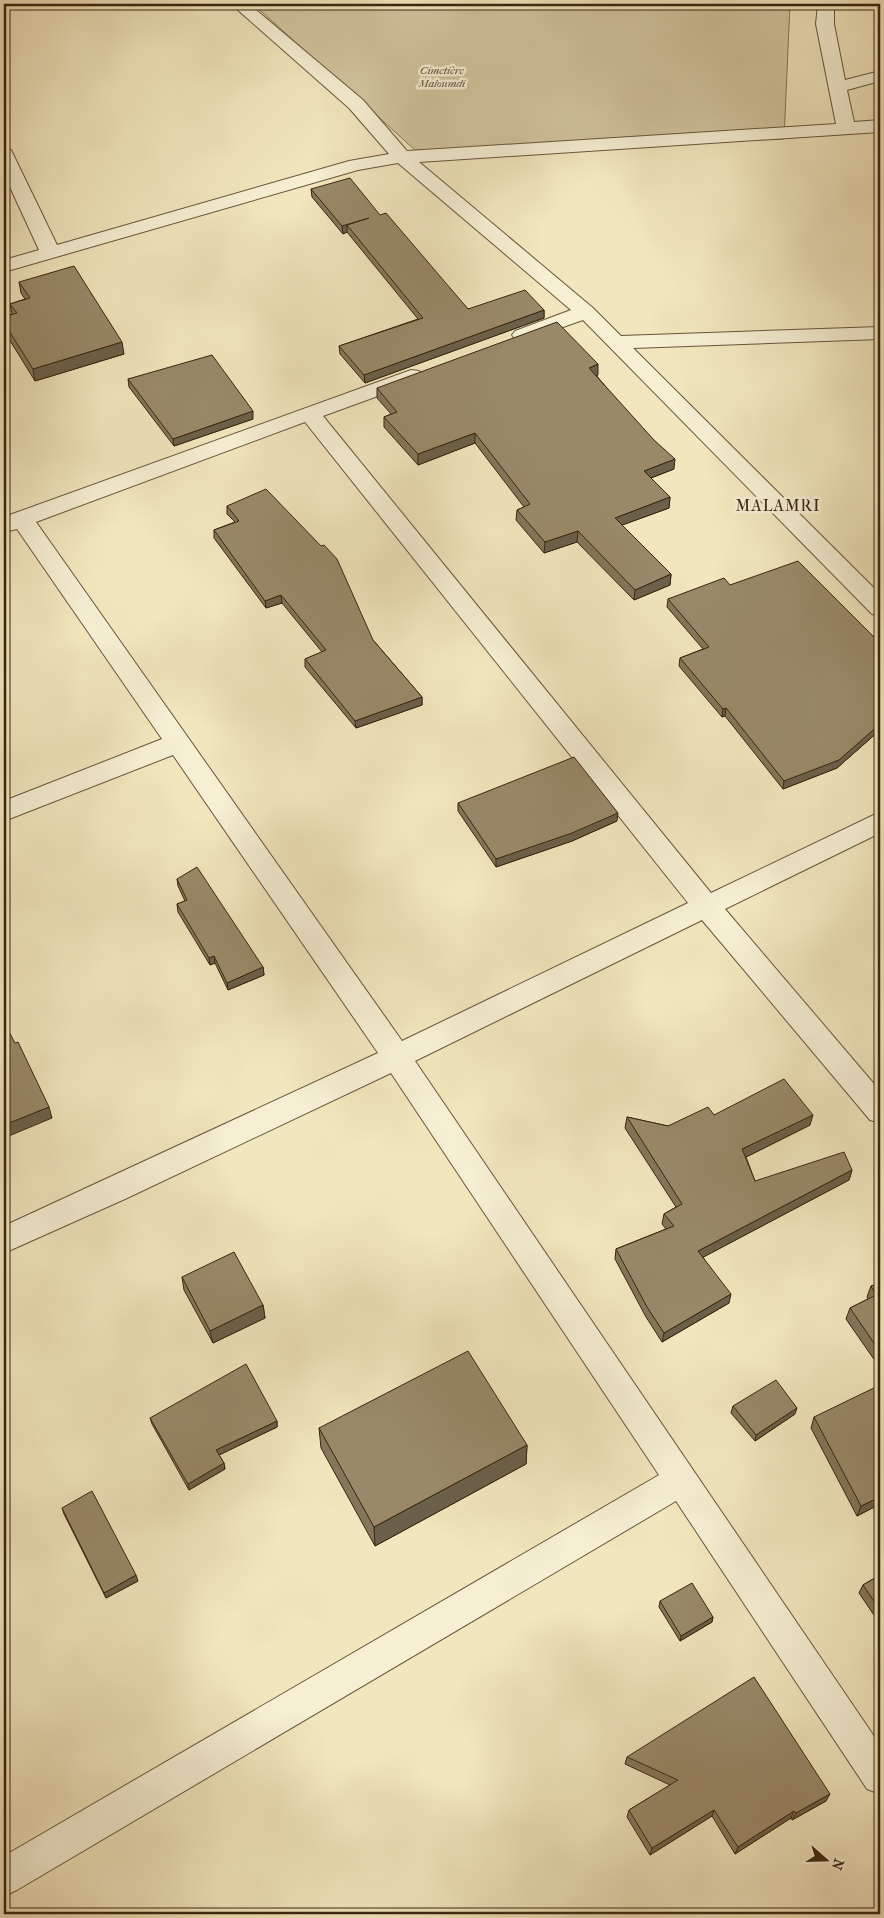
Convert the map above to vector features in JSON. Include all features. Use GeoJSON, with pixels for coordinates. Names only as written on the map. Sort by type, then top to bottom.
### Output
{"type":"FeatureCollection","features":[{"type":"Feature","properties":{"kind":"street"},"geometry":{"type":"LineString","coordinates":[[239,4],[356,104],[402,157],[586,312],[880,608]]}},
{"type":"Feature","properties":{"kind":"street"},"geometry":{"type":"LineString","coordinates":[[826,4],[825,24],[846,129]]}},
{"type":"Feature","properties":{"kind":"street"},"geometry":{"type":"LineString","coordinates":[[838,87],[880,76]]}},
{"type":"Feature","properties":{"kind":"street"},"geometry":{"type":"LineString","coordinates":[[4,266],[356,165],[402,157],[522,151],[880,126]]}},
{"type":"Feature","properties":{"kind":"street"},"geometry":{"type":"LineString","coordinates":[[4,154],[52,253]]}},
{"type":"Feature","properties":{"kind":"street"},"geometry":{"type":"LineString","coordinates":[[503,342],[586,312]]}},
{"type":"Feature","properties":{"kind":"street"},"geometry":{"type":"LineString","coordinates":[[616,342],[880,334]]}},
{"type":"Feature","properties":{"kind":"street"},"geometry":{"type":"LineString","coordinates":[[429,369],[13,522],[178,743],[396,1056],[880,1776]]}},
{"type":"Feature","properties":{"kind":"street"},"geometry":{"type":"LineString","coordinates":[[309,414],[706,906],[880,1111]]}},
{"type":"Feature","properties":{"kind":"street"},"geometry":{"type":"LineString","coordinates":[[4,811],[178,743]]}},
{"type":"Feature","properties":{"kind":"street"},"geometry":{"type":"LineString","coordinates":[[4,1240],[114,1191],[880,822]]}},
{"type":"Feature","properties":{"kind":"street"},"geometry":{"type":"LineString","coordinates":[[4,1878],[681,1480]]}},
{"type":"Feature","properties":{"kind":"green space","name":"Cimetière Maloumdi"},"geometry":{"type":"Polygon","coordinates":[[[253,4],[790,4],[784,139],[415,150],[253,4]]]}},
{"type":"Feature","properties":{"kind":"building"},"geometry":{"type":"Polygon","coordinates":[[[350,178],[380,215],[386,213],[468,309],[525,290],[544,310],[364,375],[339,346],[423,318],[347,225],[369,218],[342,226],[311,189],[350,178]]]}},
{"type":"Feature","properties":{"kind":"building"},"geometry":{"type":"Polygon","coordinates":[[[74,266],[122,342],[33,369],[4,323],[4,317],[17,313],[10,304],[30,298],[19,282],[74,266]]]}},
{"type":"Feature","properties":{"kind":"building"},"geometry":{"type":"Polygon","coordinates":[[[557,322],[598,364],[589,368],[654,440],[675,459],[644,471],[670,497],[615,518],[671,574],[635,590],[578,531],[545,542],[517,510],[530,504],[475,433],[418,454],[384,417],[397,412],[377,388],[557,322]]]}},
{"type":"Feature","properties":{"kind":"building"},"geometry":{"type":"Polygon","coordinates":[[[212,355],[253,411],[173,439],[128,379],[212,355]]]}},
{"type":"Feature","properties":{"kind":"building"},"geometry":{"type":"Polygon","coordinates":[[[266,489],[321,546],[324,545],[337,559],[373,640],[422,697],[355,721],[305,659],[326,650],[281,595],[265,601],[214,530],[239,521],[227,506],[266,489]]]}},
{"type":"Feature","properties":{"kind":"building"},"geometry":{"type":"Polygon","coordinates":[[[798,561],[880,643],[880,724],[839,760],[784,781],[726,708],[723,709],[680,658],[709,647],[668,599],[724,578],[730,585],[798,561]]]}},
{"type":"Feature","properties":{"kind":"building"},"geometry":{"type":"Polygon","coordinates":[[[574,757],[618,813],[572,833],[496,859],[458,803],[574,757]]]}},
{"type":"Feature","properties":{"kind":"building"},"geometry":{"type":"Polygon","coordinates":[[[197,867],[263,967],[227,983],[214,956],[209,958],[177,904],[187,900],[177,879],[197,867]]]}},
{"type":"Feature","properties":{"kind":"building"},"geometry":{"type":"Polygon","coordinates":[[[4,1022],[15,1043],[18,1042],[49,1107],[4,1125],[4,1022]]]}},
{"type":"Feature","properties":{"kind":"building"},"geometry":{"type":"Polygon","coordinates":[[[784,1079],[813,1115],[742,1149],[755,1181],[844,1152],[852,1170],[698,1251],[731,1294],[664,1333],[647,1307],[616,1249],[674,1226],[664,1214],[682,1204],[627,1117],[668,1126],[708,1107],[714,1115],[784,1079]]]}},
{"type":"Feature","properties":{"kind":"building"},"geometry":{"type":"Polygon","coordinates":[[[234,1252],[263,1305],[210,1331],[182,1277],[234,1252]]]}},
{"type":"Feature","properties":{"kind":"building"},"geometry":{"type":"Polygon","coordinates":[[[880,1283],[880,1352],[850,1308],[876,1295],[871,1286],[880,1283]]]}},
{"type":"Feature","properties":{"kind":"building"},"geometry":{"type":"Polygon","coordinates":[[[468,1351],[527,1445],[374,1527],[319,1428],[468,1351]]]}},
{"type":"Feature","properties":{"kind":"building"},"geometry":{"type":"Polygon","coordinates":[[[246,1364],[277,1421],[216,1450],[224,1463],[188,1484],[150,1418],[246,1364]]]}},
{"type":"Feature","properties":{"kind":"building"},"geometry":{"type":"Polygon","coordinates":[[[776,1380],[797,1408],[756,1435],[733,1406],[776,1380]]]}},
{"type":"Feature","properties":{"kind":"building"},"geometry":{"type":"Polygon","coordinates":[[[880,1385],[880,1497],[861,1506],[814,1417],[880,1385]]]}},
{"type":"Feature","properties":{"kind":"building"},"geometry":{"type":"Polygon","coordinates":[[[92,1491],[136,1575],[104,1593],[62,1508],[92,1491]]]}},
{"type":"Feature","properties":{"kind":"building"},"geometry":{"type":"Polygon","coordinates":[[[880,1575],[880,1610],[863,1585],[880,1575]]]}},
{"type":"Feature","properties":{"kind":"building"},"geometry":{"type":"Polygon","coordinates":[[[692,1583],[713,1617],[681,1636],[660,1601],[692,1583]]]}},
{"type":"Feature","properties":{"kind":"building"},"geometry":{"type":"Polygon","coordinates":[[[754,1677],[830,1794],[796,1813],[794,1811],[738,1847],[714,1810],[652,1848],[629,1810],[678,1780],[627,1757],[754,1677]]]}},
{"type":"Feature","properties":{"kind":"district","name":"MALAMRI"},"geometry":{"type":"Point","coordinates":[778,505]}}]}
